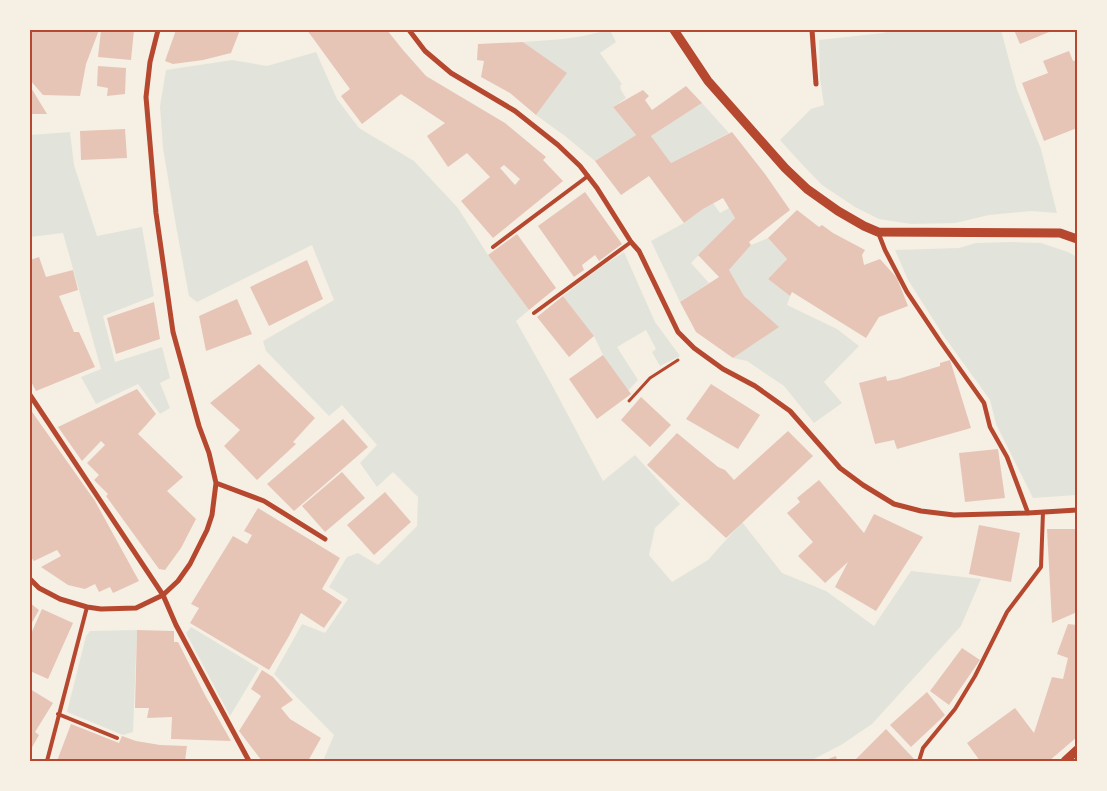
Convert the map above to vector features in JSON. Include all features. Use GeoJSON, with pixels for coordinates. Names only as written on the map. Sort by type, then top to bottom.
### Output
{"type":"FeatureCollection","features":[{"type":"Feature","properties":{"kind":"street"},"geometry":{"type":"LineString","coordinates":[[30,579],[39,588],[60,599],[87,607],[101,609],[136,608],[163,595],[178,581],[190,564],[212,515],[216,482],[174,332],[156,213],[146,97],[150,62],[158,30]]}},
{"type":"Feature","properties":{"kind":"street"},"geometry":{"type":"LineString","coordinates":[[409,30],[425,51],[451,73],[515,111],[558,145],[580,166],[639,251],[678,332],[694,348],[723,369],[755,386],[790,411],[840,468],[863,485],[894,504],[921,511],[954,515],[1077,510]]}},
{"type":"Feature","properties":{"kind":"street"},"geometry":{"type":"LineString","coordinates":[[674,30],[708,80],[785,168],[807,189],[838,211],[864,226],[878,232],[1060,233],[1077,239]]}},
{"type":"Feature","properties":{"kind":"street"},"geometry":{"type":"LineString","coordinates":[[812,30],[816,84]]}},
{"type":"Feature","properties":{"kind":"street"},"geometry":{"type":"LineString","coordinates":[[878,232],[884,250],[907,292],[984,403],[990,426],[1007,457],[1028,513]]}},
{"type":"Feature","properties":{"kind":"street"},"geometry":{"type":"LineString","coordinates":[[30,395],[163,595],[176,625],[249,761]]}},
{"type":"Feature","properties":{"kind":"street"},"geometry":{"type":"LineString","coordinates":[[216,482],[264,501],[325,539]]}},
{"type":"Feature","properties":{"kind":"street"},"geometry":{"type":"LineString","coordinates":[[1065,761],[1077,750]]}},
{"type":"Feature","properties":{"kind":"lane"},"geometry":{"type":"LineString","coordinates":[[493,247],[588,176]]}},
{"type":"Feature","properties":{"kind":"lane"},"geometry":{"type":"LineString","coordinates":[[534,313],[631,242]]}},
{"type":"Feature","properties":{"kind":"lane"},"geometry":{"type":"LineString","coordinates":[[919,761],[923,748],[955,709],[975,676],[1006,612],[1041,567],[1043,512]]}},
{"type":"Feature","properties":{"kind":"lane"},"geometry":{"type":"LineString","coordinates":[[47,761],[87,607]]}},
{"type":"Feature","properties":{"kind":"lane"},"geometry":{"type":"LineString","coordinates":[[58,714],[117,738]]}},
{"type":"Feature","properties":{"kind":"path"},"geometry":{"type":"LineString","coordinates":[[629,401],[650,378],[694,348]]}},
{"type":"Feature","properties":{"kind":"shaded area"},"geometry":{"type":"Polygon","coordinates":[[[610,30],[616,42],[600,53],[622,84],[620,86],[621,90],[626,98],[613,107],[636,135],[595,161],[536,115],[566,73],[523,42],[575,37],[610,30]]]}},
{"type":"Feature","properties":{"kind":"shaded area"},"geometry":{"type":"Polygon","coordinates":[[[891,30],[1001,30],[1017,90],[1041,149],[1057,213],[1031,211],[989,215],[955,223],[911,224],[879,219],[855,207],[822,185],[798,160],[780,140],[811,109],[824,105],[820,78],[819,40],[883,33],[891,30]]]}},
{"type":"Feature","properties":{"kind":"shaded area"},"geometry":{"type":"Polygon","coordinates":[[[316,52],[337,99],[359,128],[414,161],[458,208],[488,255],[529,310],[516,321],[603,481],[635,455],[680,504],[655,528],[649,555],[672,582],[708,560],[742,522],[782,573],[826,591],[874,626],[911,571],[981,579],[961,626],[872,724],[841,745],[810,761],[323,761],[334,735],[274,674],[302,624],[325,633],[348,599],[329,587],[347,557],[358,553],[378,565],[417,526],[418,497],[393,472],[377,487],[360,463],[377,445],[342,405],[329,416],[266,351],[263,341],[334,300],[312,245],[197,302],[189,296],[163,148],[160,106],[166,70],[232,60],[267,66],[316,52]]]}},
{"type":"Feature","properties":{"kind":"shaded area"},"geometry":{"type":"Polygon","coordinates":[[[702,103],[729,133],[671,163],[651,136],[702,103]]]}},
{"type":"Feature","properties":{"kind":"shaded area"},"geometry":{"type":"Polygon","coordinates":[[[70,132],[74,165],[97,236],[142,227],[154,296],[103,316],[115,362],[162,347],[170,378],[160,383],[170,408],[160,414],[138,384],[96,404],[81,377],[101,369],[63,233],[30,237],[30,135],[70,132]]]}},
{"type":"Feature","properties":{"kind":"shaded area"},"geometry":{"type":"Polygon","coordinates":[[[713,203],[720,213],[729,208],[735,218],[691,263],[709,283],[680,302],[651,241],[684,223],[713,203]]]}},
{"type":"Feature","properties":{"kind":"shaded area"},"geometry":{"type":"Polygon","coordinates":[[[768,238],[787,259],[768,279],[790,296],[787,305],[837,329],[859,346],[824,382],[842,403],[814,423],[784,386],[747,361],[733,358],[778,327],[744,296],[729,270],[751,245],[768,238]]]}},
{"type":"Feature","properties":{"kind":"shaded area"},"geometry":{"type":"Polygon","coordinates":[[[976,243],[1041,243],[1077,257],[1077,495],[1033,498],[996,424],[990,400],[943,335],[908,280],[895,250],[959,248],[976,243]]]}},
{"type":"Feature","properties":{"kind":"shaded area"},"geometry":{"type":"Polygon","coordinates":[[[624,252],[655,322],[680,356],[660,366],[652,352],[656,349],[646,330],[617,347],[638,380],[628,391],[603,355],[594,336],[563,296],[624,252]]]}},
{"type":"Feature","properties":{"kind":"shaded area"},"geometry":{"type":"Polygon","coordinates":[[[191,627],[259,668],[230,716],[186,633],[191,627]]]}},
{"type":"Feature","properties":{"kind":"shaded area"},"geometry":{"type":"Polygon","coordinates":[[[137,630],[133,732],[123,735],[67,712],[86,636],[90,631],[137,630]]]}},
{"type":"Feature","properties":{"kind":"building"},"geometry":{"type":"Polygon","coordinates":[[[30,30],[99,30],[86,64],[80,96],[43,95],[30,80],[30,30]]]}},
{"type":"Feature","properties":{"kind":"building"},"geometry":{"type":"Polygon","coordinates":[[[101,30],[134,30],[131,60],[98,57],[101,30]]]}},
{"type":"Feature","properties":{"kind":"building"},"geometry":{"type":"Polygon","coordinates":[[[176,30],[240,30],[231,53],[203,60],[173,64],[165,61],[176,30]]]}},
{"type":"Feature","properties":{"kind":"building"},"geometry":{"type":"Polygon","coordinates":[[[307,30],[387,30],[426,76],[505,123],[546,157],[543,160],[563,181],[493,238],[461,201],[490,177],[467,153],[448,167],[427,136],[445,123],[401,94],[362,124],[341,96],[350,89],[307,30]],[[504,165],[500,168],[515,185],[520,179],[504,165]]]}},
{"type":"Feature","properties":{"kind":"building"},"geometry":{"type":"Polygon","coordinates":[[[1014,30],[1054,30],[1020,44],[1014,30]]]}},
{"type":"Feature","properties":{"kind":"building"},"geometry":{"type":"Polygon","coordinates":[[[523,42],[567,73],[536,115],[510,93],[481,77],[484,61],[477,60],[478,44],[523,42]]]}},
{"type":"Feature","properties":{"kind":"building"},"geometry":{"type":"Polygon","coordinates":[[[1069,51],[1073,61],[1077,60],[1077,128],[1044,141],[1022,83],[1048,73],[1043,61],[1069,51]]]}},
{"type":"Feature","properties":{"kind":"building"},"geometry":{"type":"Polygon","coordinates":[[[98,66],[126,68],[125,94],[107,96],[108,88],[97,86],[98,66]]]}},
{"type":"Feature","properties":{"kind":"building"},"geometry":{"type":"Polygon","coordinates":[[[30,86],[47,114],[30,114],[30,86]]]}},
{"type":"Feature","properties":{"kind":"building"},"geometry":{"type":"Polygon","coordinates":[[[686,86],[702,103],[651,136],[671,163],[732,132],[790,210],[749,242],[751,245],[729,270],[744,296],[779,327],[733,358],[696,332],[680,302],[719,277],[698,255],[735,218],[723,198],[703,209],[684,223],[649,176],[621,195],[595,161],[636,135],[613,107],[643,90],[649,96],[645,100],[652,110],[686,86]]]}},
{"type":"Feature","properties":{"kind":"building"},"geometry":{"type":"Polygon","coordinates":[[[125,129],[127,158],[81,160],[80,131],[125,129]]]}},
{"type":"Feature","properties":{"kind":"building"},"geometry":{"type":"Polygon","coordinates":[[[585,192],[622,244],[599,261],[595,255],[582,265],[584,270],[574,277],[538,226],[585,192]]]}},
{"type":"Feature","properties":{"kind":"building"},"geometry":{"type":"Polygon","coordinates":[[[797,210],[819,227],[822,225],[865,250],[862,255],[864,265],[880,259],[897,278],[908,306],[879,317],[866,338],[792,292],[790,296],[768,279],[787,259],[768,238],[797,210]]]}},
{"type":"Feature","properties":{"kind":"building"},"geometry":{"type":"Polygon","coordinates":[[[517,234],[556,288],[529,310],[488,255],[517,234]]]}},
{"type":"Feature","properties":{"kind":"building"},"geometry":{"type":"Polygon","coordinates":[[[39,257],[46,277],[73,270],[78,290],[59,296],[74,332],[79,332],[95,367],[36,391],[30,380],[30,260],[39,257]]]}},
{"type":"Feature","properties":{"kind":"building"},"geometry":{"type":"Polygon","coordinates":[[[307,260],[323,299],[269,326],[250,287],[307,260]]]}},
{"type":"Feature","properties":{"kind":"building"},"geometry":{"type":"Polygon","coordinates":[[[563,296],[594,336],[569,357],[537,317],[563,296]]]}},
{"type":"Feature","properties":{"kind":"building"},"geometry":{"type":"Polygon","coordinates":[[[237,299],[252,334],[206,351],[199,316],[237,299]]]}},
{"type":"Feature","properties":{"kind":"building"},"geometry":{"type":"Polygon","coordinates":[[[154,302],[160,339],[116,354],[107,318],[154,302]]]}},
{"type":"Feature","properties":{"kind":"building"},"geometry":{"type":"Polygon","coordinates":[[[603,355],[631,394],[597,419],[569,379],[603,355]]]}},
{"type":"Feature","properties":{"kind":"building"},"geometry":{"type":"Polygon","coordinates":[[[950,360],[971,428],[897,449],[894,440],[875,444],[859,383],[886,376],[887,381],[898,379],[940,366],[940,363],[950,360]]]}},
{"type":"Feature","properties":{"kind":"building"},"geometry":{"type":"Polygon","coordinates":[[[259,364],[315,418],[293,442],[296,444],[257,480],[224,446],[240,430],[210,403],[259,364]]]}},
{"type":"Feature","properties":{"kind":"building"},"geometry":{"type":"Polygon","coordinates":[[[711,384],[760,415],[738,449],[686,419],[711,384]]]}},
{"type":"Feature","properties":{"kind":"building"},"geometry":{"type":"Polygon","coordinates":[[[137,389],[156,414],[138,434],[183,477],[167,491],[196,519],[181,548],[165,570],[159,569],[106,496],[108,494],[94,480],[99,475],[87,463],[105,445],[101,441],[82,461],[58,427],[137,389]]]}},
{"type":"Feature","properties":{"kind":"building"},"geometry":{"type":"Polygon","coordinates":[[[641,397],[671,425],[650,447],[621,420],[641,397]]]}},
{"type":"Feature","properties":{"kind":"building"},"geometry":{"type":"Polygon","coordinates":[[[30,409],[95,501],[139,581],[113,593],[110,587],[99,592],[95,584],[85,589],[68,585],[41,567],[61,556],[57,550],[34,561],[30,556],[30,497],[32,496],[30,494],[30,409]]]}},
{"type":"Feature","properties":{"kind":"building"},"geometry":{"type":"Polygon","coordinates":[[[343,419],[368,447],[294,511],[267,484],[343,419]]]}},
{"type":"Feature","properties":{"kind":"building"},"geometry":{"type":"Polygon","coordinates":[[[788,431],[813,456],[726,538],[647,465],[677,433],[718,467],[725,470],[734,480],[788,431]]]}},
{"type":"Feature","properties":{"kind":"building"},"geometry":{"type":"Polygon","coordinates":[[[998,449],[1005,498],[965,502],[959,453],[998,449]]]}},
{"type":"Feature","properties":{"kind":"building"},"geometry":{"type":"Polygon","coordinates":[[[342,472],[365,498],[325,532],[302,506],[342,472]]]}},
{"type":"Feature","properties":{"kind":"building"},"geometry":{"type":"Polygon","coordinates":[[[819,480],[864,533],[874,514],[923,537],[876,611],[835,587],[848,562],[825,583],[798,556],[813,542],[787,513],[800,502],[797,498],[819,480]]]}},
{"type":"Feature","properties":{"kind":"building"},"geometry":{"type":"Polygon","coordinates":[[[385,492],[411,522],[374,555],[347,525],[385,492]]]}},
{"type":"Feature","properties":{"kind":"building"},"geometry":{"type":"Polygon","coordinates":[[[258,508],[340,558],[322,589],[342,602],[324,628],[301,613],[269,670],[190,623],[199,608],[191,604],[233,536],[247,544],[252,535],[244,531],[258,508]]]}},
{"type":"Feature","properties":{"kind":"building"},"geometry":{"type":"Polygon","coordinates":[[[979,525],[1020,533],[1011,582],[969,574],[979,525]]]}},
{"type":"Feature","properties":{"kind":"building"},"geometry":{"type":"Polygon","coordinates":[[[1047,529],[1077,529],[1077,612],[1052,623],[1047,529]]]}},
{"type":"Feature","properties":{"kind":"building"},"geometry":{"type":"Polygon","coordinates":[[[30,603],[39,610],[30,626],[30,603]]]}},
{"type":"Feature","properties":{"kind":"building"},"geometry":{"type":"Polygon","coordinates":[[[42,609],[73,623],[48,679],[30,671],[30,636],[42,609]]]}},
{"type":"Feature","properties":{"kind":"building"},"geometry":{"type":"Polygon","coordinates":[[[1068,624],[1077,625],[1077,737],[1049,761],[980,761],[967,743],[1015,708],[1034,733],[1052,677],[1063,679],[1068,658],[1057,654],[1068,624]]]}},
{"type":"Feature","properties":{"kind":"building"},"geometry":{"type":"Polygon","coordinates":[[[137,630],[174,631],[174,642],[178,642],[231,741],[171,739],[172,717],[147,718],[149,708],[135,708],[137,630]]]}},
{"type":"Feature","properties":{"kind":"building"},"geometry":{"type":"Polygon","coordinates":[[[962,648],[980,660],[949,705],[930,691],[962,648]]]}},
{"type":"Feature","properties":{"kind":"building"},"geometry":{"type":"Polygon","coordinates":[[[262,670],[273,677],[293,700],[281,708],[290,719],[321,738],[308,761],[262,761],[239,731],[261,696],[251,689],[262,670]]]}},
{"type":"Feature","properties":{"kind":"building"},"geometry":{"type":"Polygon","coordinates":[[[30,689],[53,703],[35,732],[39,735],[30,751],[30,689]]]}},
{"type":"Feature","properties":{"kind":"building"},"geometry":{"type":"Polygon","coordinates":[[[927,692],[945,715],[911,747],[890,725],[927,692]]]}},
{"type":"Feature","properties":{"kind":"building"},"geometry":{"type":"Polygon","coordinates":[[[71,724],[119,743],[122,736],[136,741],[160,745],[187,746],[185,761],[57,761],[71,724]]]}},
{"type":"Feature","properties":{"kind":"building"},"geometry":{"type":"Polygon","coordinates":[[[886,729],[914,761],[854,761],[886,729]]]}},
{"type":"Feature","properties":{"kind":"building"},"geometry":{"type":"Polygon","coordinates":[[[836,756],[837,761],[823,761],[836,756]]]}}]}
